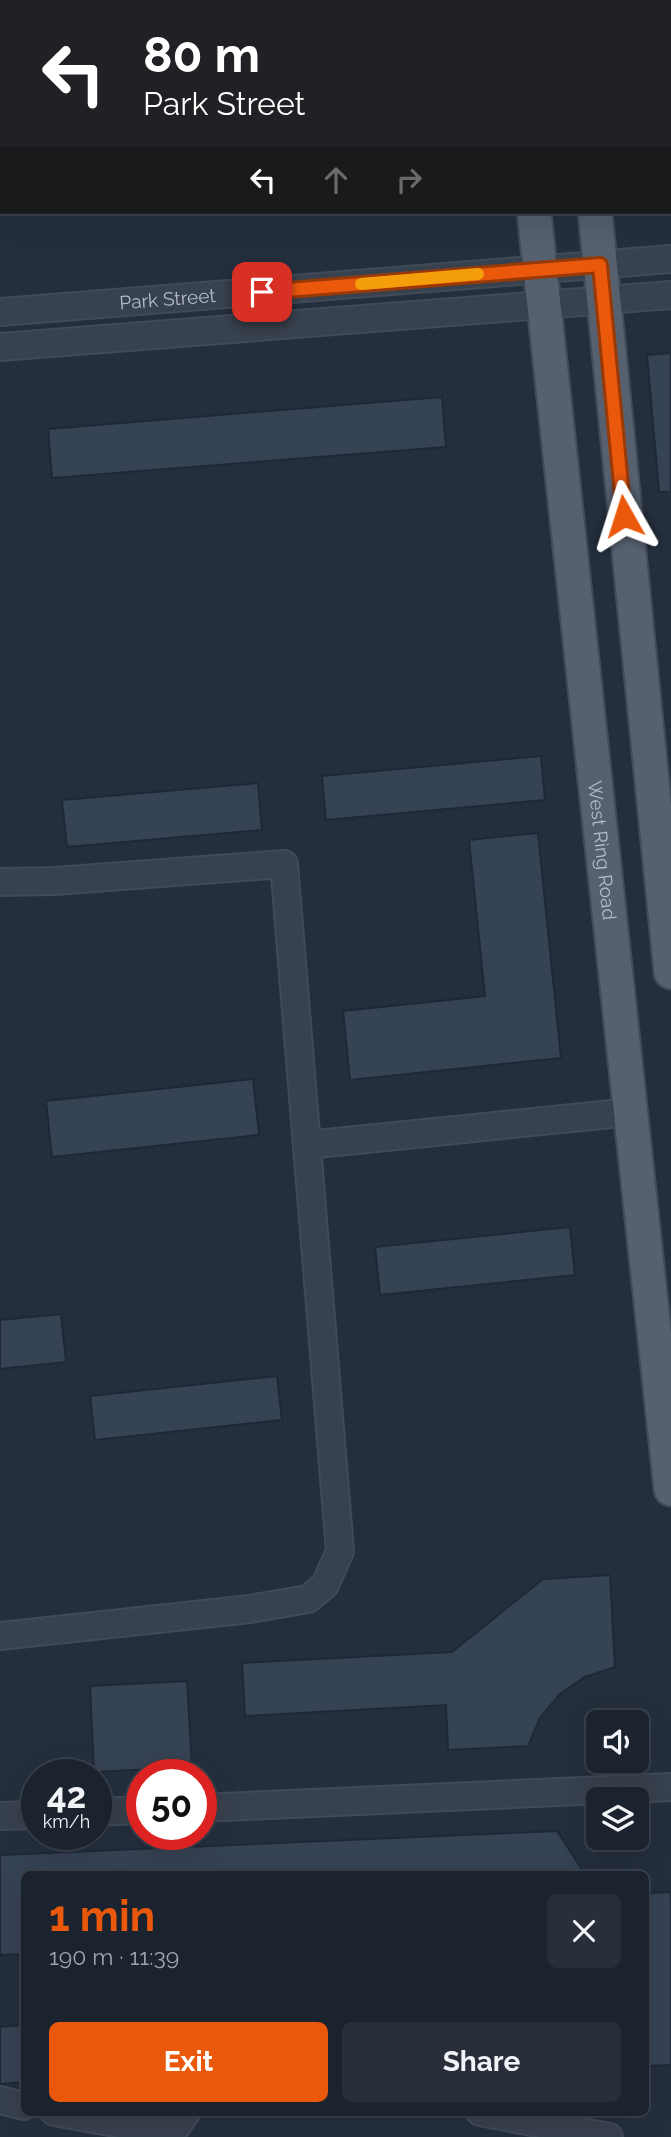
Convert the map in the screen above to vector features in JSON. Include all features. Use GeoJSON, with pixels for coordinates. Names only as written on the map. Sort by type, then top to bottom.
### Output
{"type":"FeatureCollection","features":[{"type":"Feature","properties":{"kind":"main road","name":"West Ring Road"},"geometry":{"type":"LineString","coordinates":[[534,214],[671,1489]]}},
{"type":"Feature","properties":{"kind":"main road"},"geometry":{"type":"LineString","coordinates":[[595,214],[671,972]]}},
{"type":"Feature","properties":{"kind":"street","name":"Park Street"},"geometry":{"type":"LineString","coordinates":[[0,312],[671,259]]}},
{"type":"Feature","properties":{"kind":"street","name":"Park Street"},"geometry":{"type":"LineString","coordinates":[[0,346],[671,295]]}},
{"type":"Feature","properties":{"kind":"street"},"geometry":{"type":"LineString","coordinates":[[0,882],[68,880],[284,864],[340,1551],[326,1584],[308,1599],[250,1609],[0,1636]]}},
{"type":"Feature","properties":{"kind":"street"},"geometry":{"type":"LineString","coordinates":[[307,1145],[631,1112]]}},
{"type":"Feature","properties":{"kind":"street"},"geometry":{"type":"LineString","coordinates":[[217,1807],[671,1787]]}},
{"type":"Feature","properties":{"kind":"street"},"geometry":{"type":"LineString","coordinates":[[0,1816],[21,1815]]}},
{"type":"Feature","properties":{"kind":"street"},"geometry":{"type":"LineString","coordinates":[[0,2101],[21,2105]]}},
{"type":"Feature","properties":{"kind":"street"},"geometry":{"type":"LineString","coordinates":[[74,2116],[170,2135],[184,2116]]}},
{"type":"Feature","properties":{"kind":"street"},"geometry":{"type":"LineString","coordinates":[[501,2116],[609,2137]]}},
{"type":"Feature","properties":{"kind":"building"},"geometry":{"type":"Polygon","coordinates":[[[671,353],[671,492],[659,492],[647,355],[671,353]]]}},
{"type":"Feature","properties":{"kind":"building"},"geometry":{"type":"Polygon","coordinates":[[[442,397],[446,447],[52,478],[48,429],[442,397]]]}},
{"type":"Feature","properties":{"kind":"building"},"geometry":{"type":"Polygon","coordinates":[[[541,756],[545,800],[326,820],[322,776],[541,756]]]}},
{"type":"Feature","properties":{"kind":"building"},"geometry":{"type":"Polygon","coordinates":[[[258,783],[262,830],[67,847],[62,800],[258,783]]]}},
{"type":"Feature","properties":{"kind":"building"},"geometry":{"type":"Polygon","coordinates":[[[538,833],[561,1058],[350,1080],[343,1011],[485,996],[469,840],[538,833]]]}},
{"type":"Feature","properties":{"kind":"building"},"geometry":{"type":"Polygon","coordinates":[[[253,1079],[259,1135],[52,1157],[46,1101],[253,1079]]]}},
{"type":"Feature","properties":{"kind":"building"},"geometry":{"type":"Polygon","coordinates":[[[570,1227],[575,1275],[380,1295],[375,1247],[570,1227]]]}},
{"type":"Feature","properties":{"kind":"building"},"geometry":{"type":"Polygon","coordinates":[[[61,1314],[66,1362],[0,1369],[0,1320],[61,1314]]]}},
{"type":"Feature","properties":{"kind":"building"},"geometry":{"type":"Polygon","coordinates":[[[277,1376],[282,1420],[95,1440],[90,1396],[277,1376]]]}},
{"type":"Feature","properties":{"kind":"building"},"geometry":{"type":"Polygon","coordinates":[[[610,1575],[615,1667],[585,1677],[560,1694],[540,1718],[528,1746],[448,1750],[446,1705],[245,1716],[242,1663],[452,1652],[543,1579],[610,1575]]]}},
{"type":"Feature","properties":{"kind":"building"},"geometry":{"type":"Polygon","coordinates":[[[187,1681],[192,1759],[126,1759],[126,1770],[112,1771],[112,1759],[93,1759],[90,1686],[187,1681]]]}},
{"type":"Feature","properties":{"kind":"building"},"geometry":{"type":"Polygon","coordinates":[[[557,1831],[583,1871],[21,1871],[21,1954],[0,1955],[0,1855],[126,1850],[217,1850],[217,1846],[557,1831]]]}},
{"type":"Feature","properties":{"kind":"building"},"geometry":{"type":"Polygon","coordinates":[[[671,1892],[671,2065],[649,2066],[649,1893],[671,1892]]]}},
{"type":"Feature","properties":{"kind":"building"},"geometry":{"type":"Polygon","coordinates":[[[21,2025],[21,2082],[0,2084],[0,2027],[21,2025]]]}},
{"type":"Feature","properties":{"kind":"slow traffic"},"geometry":{"type":"LineString","coordinates":[[361,284],[478,274]]}},
{"type":"Feature","properties":{"kind":"route"},"geometry":{"type":"LineString","coordinates":[[262,292],[600,265],[624,516]]}}]}
